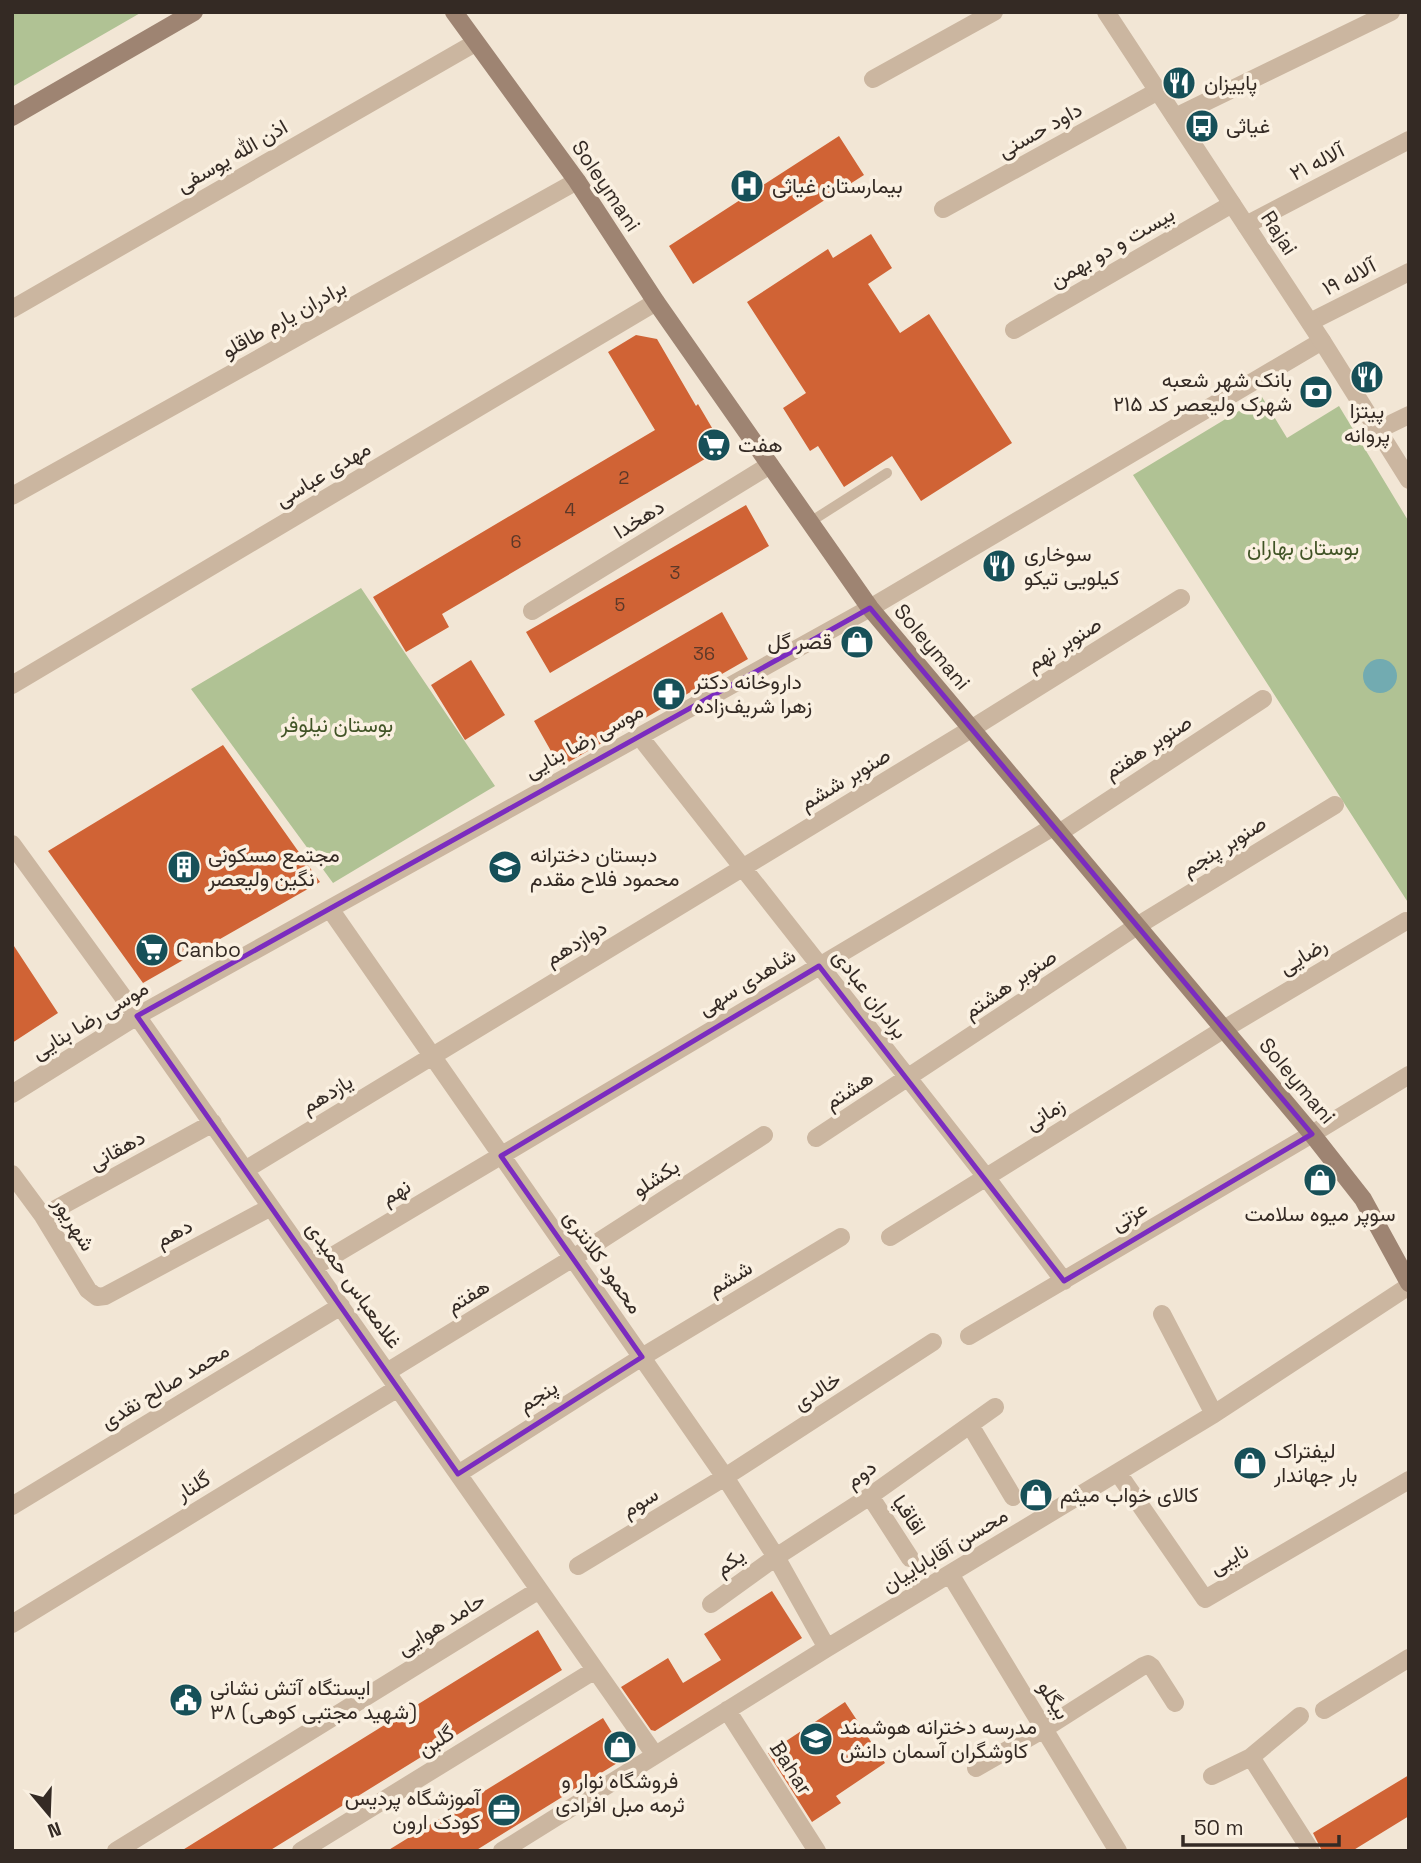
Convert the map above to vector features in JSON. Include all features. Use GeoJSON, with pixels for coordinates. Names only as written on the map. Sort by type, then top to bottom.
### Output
{"type":"FeatureCollection","features":[{"type":"Feature","properties":{"kind":"main road"},"geometry":{"type":"LineString","coordinates":[[12,117],[194,12]]}},
{"type":"Feature","properties":{"kind":"main road","name":"Soleymani"},"geometry":{"type":"LineString","coordinates":[[454,12],[577,181],[656,302],[870,608],[1312,1134],[1363,1199],[1409,1284]]}},
{"type":"Feature","properties":{"kind":"street"},"geometry":{"type":"LineString","coordinates":[[873,79],[994,12]]}},
{"type":"Feature","properties":{"kind":"street"},"geometry":{"type":"LineString","coordinates":[[1175,117],[1391,12]]}},
{"type":"Feature","properties":{"kind":"street","name":"Rajai"},"geometry":{"type":"LineString","coordinates":[[1110,13],[1158,91],[1310,321],[1409,480]]}},
{"type":"Feature","properties":{"kind":"street","name":"اذن الله یوسفی"},"geometry":{"type":"LineString","coordinates":[[12,309],[475,43]]}},
{"type":"Feature","properties":{"kind":"street","name":"داود حسنی"},"geometry":{"type":"LineString","coordinates":[[943,209],[1158,91]]}},
{"type":"Feature","properties":{"kind":"street","name":"آلاله ۲۱"},"geometry":{"type":"LineString","coordinates":[[1246,225],[1409,141]]}},
{"type":"Feature","properties":{"kind":"street","name":"برادران یارم طاقلو"},"geometry":{"type":"LineString","coordinates":[[12,496],[577,181]]}},
{"type":"Feature","properties":{"kind":"street","name":"بیست و دو بهمن"},"geometry":{"type":"LineString","coordinates":[[1014,330],[1233,204]]}},
{"type":"Feature","properties":{"kind":"street","name":"آلاله ۱۹"},"geometry":{"type":"LineString","coordinates":[[1310,321],[1409,272]]}},
{"type":"Feature","properties":{"kind":"street","name":"مهدی عباسی"},"geometry":{"type":"LineString","coordinates":[[12,685],[656,302]]}},
{"type":"Feature","properties":{"kind":"street","name":"موسی رضا بنایی"},"geometry":{"type":"LineString","coordinates":[[12,1094],[138,1016],[870,608],[1322,341]]}},
{"type":"Feature","properties":{"kind":"street"},"geometry":{"type":"LineString","coordinates":[[1378,430],[1409,415]]}},
{"type":"Feature","properties":{"kind":"street","name":"دهخدا"},"geometry":{"type":"LineString","coordinates":[[532,611],[770,465]]}},
{"type":"Feature","properties":{"kind":"street","name":"صنوبر نهم"},"geometry":{"type":"LineString","coordinates":[[971,729],[1181,598]]}},
{"type":"Feature","properties":{"kind":"street","name":"صنوبر هفتم"},"geometry":{"type":"LineString","coordinates":[[1056,830],[1263,699]]}},
{"type":"Feature","properties":{"kind":"street","name":"صنوبر ششم"},"geometry":{"type":"LineString","coordinates":[[743,868],[971,729]]}},
{"type":"Feature","properties":{"kind":"street","name":"برادران عبادی"},"geometry":{"type":"LineString","coordinates":[[640,737],[986,1177],[1064,1281]]}},
{"type":"Feature","properties":{"kind":"street","name":"صنوبر پنجم"},"geometry":{"type":"LineString","coordinates":[[1137,926],[1335,805]]}},
{"type":"Feature","properties":{"kind":"street","name":"شاهدی سهی"},"geometry":{"type":"LineString","coordinates":[[501,1156],[820,966],[1056,830]]}},
{"type":"Feature","properties":{"kind":"street","name":"غلامعباس حمیدی"},"geometry":{"type":"LineString","coordinates":[[12,844],[138,1016],[654,1755]]}},
{"type":"Feature","properties":{"kind":"street","name":"دوازدهم"},"geometry":{"type":"LineString","coordinates":[[433,1056],[743,868]]}},
{"type":"Feature","properties":{"kind":"street","name":"محمود کلانتری"},"geometry":{"type":"LineString","coordinates":[[330,909],[725,1477],[776,1557],[827,1648]]}},
{"type":"Feature","properties":{"kind":"street","name":"رضایی"},"geometry":{"type":"LineString","coordinates":[[1224,1029],[1406,921]]}},
{"type":"Feature","properties":{"kind":"street","name":"صنوبر هشتم"},"geometry":{"type":"LineString","coordinates":[[907,1079],[1137,926]]}},
{"type":"Feature","properties":{"kind":"street","name":"زمانی"},"geometry":{"type":"LineString","coordinates":[[890,1237],[1224,1029]]}},
{"type":"Feature","properties":{"kind":"street","name":"یازدهم"},"geometry":{"type":"LineString","coordinates":[[245,1170],[433,1056]]}},
{"type":"Feature","properties":{"kind":"street","name":"عزتی"},"geometry":{"type":"LineString","coordinates":[[969,1336],[1409,1074]]}},
{"type":"Feature","properties":{"kind":"street","name":"هشتم"},"geometry":{"type":"LineString","coordinates":[[816,1138],[907,1079]]}},
{"type":"Feature","properties":{"kind":"street","name":"دهقانی"},"geometry":{"type":"LineString","coordinates":[[43,1216],[213,1123]]}},
{"type":"Feature","properties":{"kind":"street","name":"بکشلو"},"geometry":{"type":"LineString","coordinates":[[573,1258],[764,1135]]}},
{"type":"Feature","properties":{"kind":"street","name":"نهم"},"geometry":{"type":"LineString","coordinates":[[314,1268],[501,1156]]}},
{"type":"Feature","properties":{"kind":"street","name":"شهریور"},"geometry":{"type":"LineString","coordinates":[[12,1174],[43,1216],[88,1290],[97,1297]]}},
{"type":"Feature","properties":{"kind":"street","name":"دهم"},"geometry":{"type":"LineString","coordinates":[[97,1297],[106,1296],[271,1207]]}},
{"type":"Feature","properties":{"kind":"street","name":"ششم"},"geometry":{"type":"LineString","coordinates":[[642,1357],[841,1237]]}},
{"type":"Feature","properties":{"kind":"street","name":"هفتم"},"geometry":{"type":"LineString","coordinates":[[387,1372],[573,1258]]}},
{"type":"Feature","properties":{"kind":"street","name":"محسن آقاباباییان"},"geometry":{"type":"LineString","coordinates":[[502,1851],[827,1648],[1214,1414],[1409,1284]]}},
{"type":"Feature","properties":{"kind":"street","name":"محمد صالح نقدی"},"geometry":{"type":"LineString","coordinates":[[12,1506],[341,1306]]}},
{"type":"Feature","properties":{"kind":"street"},"geometry":{"type":"LineString","coordinates":[[1161,1314],[1214,1414]]}},
{"type":"Feature","properties":{"kind":"street","name":"خالدی"},"geometry":{"type":"LineString","coordinates":[[725,1477],[933,1342]]}},
{"type":"Feature","properties":{"kind":"street","name":"پنجم"},"geometry":{"type":"LineString","coordinates":[[458,1474],[642,1357]]}},
{"type":"Feature","properties":{"kind":"street","name":"گلنار"},"geometry":{"type":"LineString","coordinates":[[12,1624],[398,1388]]}},
{"type":"Feature","properties":{"kind":"street","name":"دوم"},"geometry":{"type":"LineString","coordinates":[[776,1557],[870,1496],[995,1407]]}},
{"type":"Feature","properties":{"kind":"street"},"geometry":{"type":"LineString","coordinates":[[970,1425],[1013,1497]]}},
{"type":"Feature","properties":{"kind":"street","name":"نایبی"},"geometry":{"type":"LineString","coordinates":[[1118,1473],[1205,1599],[1409,1480]]}},
{"type":"Feature","properties":{"kind":"street","name":"سوم"},"geometry":{"type":"LineString","coordinates":[[579,1566],[725,1477]]}},
{"type":"Feature","properties":{"kind":"street","name":"اقاقیا"},"geometry":{"type":"LineString","coordinates":[[870,1496],[910,1558]]}},
{"type":"Feature","properties":{"kind":"street","name":"یکم"},"geometry":{"type":"LineString","coordinates":[[711,1604],[776,1557]]}},
{"type":"Feature","properties":{"kind":"street","name":"بیگلو"},"geometry":{"type":"LineString","coordinates":[[950,1574],[1118,1851]]}},
{"type":"Feature","properties":{"kind":"street","name":"حامد هوایی"},"geometry":{"type":"LineString","coordinates":[[116,1851],[539,1590]]}},
{"type":"Feature","properties":{"kind":"street"},"geometry":{"type":"LineString","coordinates":[[1324,1710],[1409,1658]]}},
{"type":"Feature","properties":{"kind":"street"},"geometry":{"type":"LineString","coordinates":[[976,1768],[1148,1664],[1175,1703]]}},
{"type":"Feature","properties":{"kind":"street","name":"گلبن"},"geometry":{"type":"LineString","coordinates":[[301,1851],[595,1670]]}},
{"type":"Feature","properties":{"kind":"street","name":"Bahar"},"geometry":{"type":"LineString","coordinates":[[727,1710],[817,1851]]}},
{"type":"Feature","properties":{"kind":"street"},"geometry":{"type":"LineString","coordinates":[[1212,1776],[1251,1757],[1300,1716]]}},
{"type":"Feature","properties":{"kind":"street"},"geometry":{"type":"LineString","coordinates":[[1251,1757],[1311,1851]]}},
{"type":"Feature","properties":{"kind":"lane"},"geometry":{"type":"LineString","coordinates":[[810,522],[887,473]]}},
{"type":"Feature","properties":{"kind":"highlighted area"},"geometry":{"type":"Polygon","coordinates":[[[870,608],[1312,1134],[1064,1281],[819,966],[501,1156],[642,1357],[458,1474],[137,1016],[870,608]]]}},
{"type":"Feature","properties":{"kind":"green space"},"geometry":{"type":"Polygon","coordinates":[[[12,12],[142,12],[12,87],[12,12]]]}},
{"type":"Feature","properties":{"kind":"green space","name":"بوستان بهاران"},"geometry":{"type":"Polygon","coordinates":[[[1262,397],[1287,438],[1339,406],[1409,522],[1409,904],[1133,475],[1262,397]]]}},
{"type":"Feature","properties":{"kind":"green space","name":"بوستان نیلوفر"},"geometry":{"type":"Polygon","coordinates":[[[361,588],[495,786],[333,883],[191,689],[361,588]]]}},
{"type":"Feature","properties":{"kind":"water"},"geometry":{"type":"Polygon","coordinates":[[[1380,659],[1392,664],[1397,676],[1392,688],[1380,693],[1368,688],[1363,676],[1368,664],[1380,659]]]}},
{"type":"Feature","properties":{"kind":"building"},"geometry":{"type":"Polygon","coordinates":[[[839,136],[864,175],[693,284],[669,246],[839,136]]]}},
{"type":"Feature","properties":{"kind":"building"},"geometry":{"type":"Polygon","coordinates":[[[871,234],[892,268],[868,284],[900,333],[929,314],[1012,443],[921,501],[892,456],[844,487],[818,446],[810,451],[783,408],[806,393],[747,302],[828,249],[833,258],[871,234]]]}},
{"type":"Feature","properties":{"kind":"building"},"geometry":{"type":"Polygon","coordinates":[[[636,335],[657,339],[718,438],[715,453],[442,614],[449,627],[406,652],[373,597],[655,430],[608,352],[636,335]]]}},
{"type":"Feature","properties":{"kind":"building"},"geometry":{"type":"Polygon","coordinates":[[[746,505],[769,546],[550,673],[526,632],[746,505]]]}},
{"type":"Feature","properties":{"kind":"building"},"geometry":{"type":"Polygon","coordinates":[[[722,612],[748,659],[560,767],[534,721],[722,612]]]}},
{"type":"Feature","properties":{"kind":"building"},"geometry":{"type":"Polygon","coordinates":[[[471,660],[505,715],[465,740],[431,685],[471,660]]]}},
{"type":"Feature","properties":{"kind":"building","name":"مجتمع مسکونی نگین ولیعصر"},"geometry":{"type":"Polygon","coordinates":[[[223,745],[320,882],[143,983],[48,851],[223,745]]]}},
{"type":"Feature","properties":{"kind":"building"},"geometry":{"type":"Polygon","coordinates":[[[12,943],[58,1013],[12,1043],[12,943]]]}},
{"type":"Feature","properties":{"kind":"building"},"geometry":{"type":"Polygon","coordinates":[[[772,1591],[802,1638],[655,1731],[651,1730],[621,1687],[668,1658],[683,1683],[721,1660],[704,1634],[772,1591]]]}},
{"type":"Feature","properties":{"kind":"building"},"geometry":{"type":"Polygon","coordinates":[[[538,1630],[562,1670],[269,1851],[181,1851],[538,1630]]]}},
{"type":"Feature","properties":{"kind":"building"},"geometry":{"type":"Polygon","coordinates":[[[845,1702],[885,1763],[836,1796],[841,1803],[812,1822],[768,1753],[845,1702]]]}},
{"type":"Feature","properties":{"kind":"building"},"geometry":{"type":"Polygon","coordinates":[[[603,1718],[627,1757],[475,1851],[387,1851],[603,1718]]]}},
{"type":"Feature","properties":{"kind":"building"},"geometry":{"type":"Polygon","coordinates":[[[1409,1775],[1409,1816],[1352,1851],[1322,1851],[1313,1833],[1409,1775]]]}},
{"type":"Feature","properties":{"kind":"place","name":"پاییزان"},"geometry":{"type":"Point","coordinates":[1179,83]}},
{"type":"Feature","properties":{"kind":"place","name":"غیاثی"},"geometry":{"type":"Point","coordinates":[1202,126]}},
{"type":"Feature","properties":{"kind":"place","name":"بیمارستان غیاثی"},"geometry":{"type":"Point","coordinates":[747,186]}},
{"type":"Feature","properties":{"kind":"place","name":"پیتزا پروانه"},"geometry":{"type":"Point","coordinates":[1367,377]}},
{"type":"Feature","properties":{"kind":"place","name":"بانک شهر شعبه شهرک ولیعصر کد ۲۱۵"},"geometry":{"type":"Point","coordinates":[1316,392]}},
{"type":"Feature","properties":{"kind":"place","name":"هفت"},"geometry":{"type":"Point","coordinates":[714,445]}},
{"type":"Feature","properties":{"kind":"place","name":"سوخاری کیلویی تیکو"},"geometry":{"type":"Point","coordinates":[999,566]}},
{"type":"Feature","properties":{"kind":"place","name":"قصر گل"},"geometry":{"type":"Point","coordinates":[857,642]}},
{"type":"Feature","properties":{"kind":"place","name":"داروخانه دکتر زهرا شریف‌زاده"},"geometry":{"type":"Point","coordinates":[669,694]}},
{"type":"Feature","properties":{"kind":"place","name":"مجتمع مسکونی نگین ولیعصر"},"geometry":{"type":"Point","coordinates":[184,867]}},
{"type":"Feature","properties":{"kind":"place","name":"دبستان دخترانه محمود فلاح مقدم"},"geometry":{"type":"Point","coordinates":[505,867]}},
{"type":"Feature","properties":{"kind":"place","name":"Canbo"},"geometry":{"type":"Point","coordinates":[152,950]}},
{"type":"Feature","properties":{"kind":"place","name":"سوپر میوه سلامت"},"geometry":{"type":"Point","coordinates":[1320,1180]}},
{"type":"Feature","properties":{"kind":"place","name":"لیفتراک بار جهاندار"},"geometry":{"type":"Point","coordinates":[1250,1463]}},
{"type":"Feature","properties":{"kind":"place","name":"کالای خواب میثم"},"geometry":{"type":"Point","coordinates":[1036,1495]}},
{"type":"Feature","properties":{"kind":"place","name":"ایستگاه آتش نشانی ۳۸ (شهید مجتبی کوهی)"},"geometry":{"type":"Point","coordinates":[186,1700]}},
{"type":"Feature","properties":{"kind":"place","name":"مدرسه دخترانه هوشمند کاوشگران آسمان دانش"},"geometry":{"type":"Point","coordinates":[816,1739]}},
{"type":"Feature","properties":{"kind":"place","name":"فروشگاه نوار و ثرمه مبل افرادی"},"geometry":{"type":"Point","coordinates":[620,1747]}},
{"type":"Feature","properties":{"kind":"place","name":"آموزشگاه پردیس کودک ارون"},"geometry":{"type":"Point","coordinates":[504,1810]}}]}
